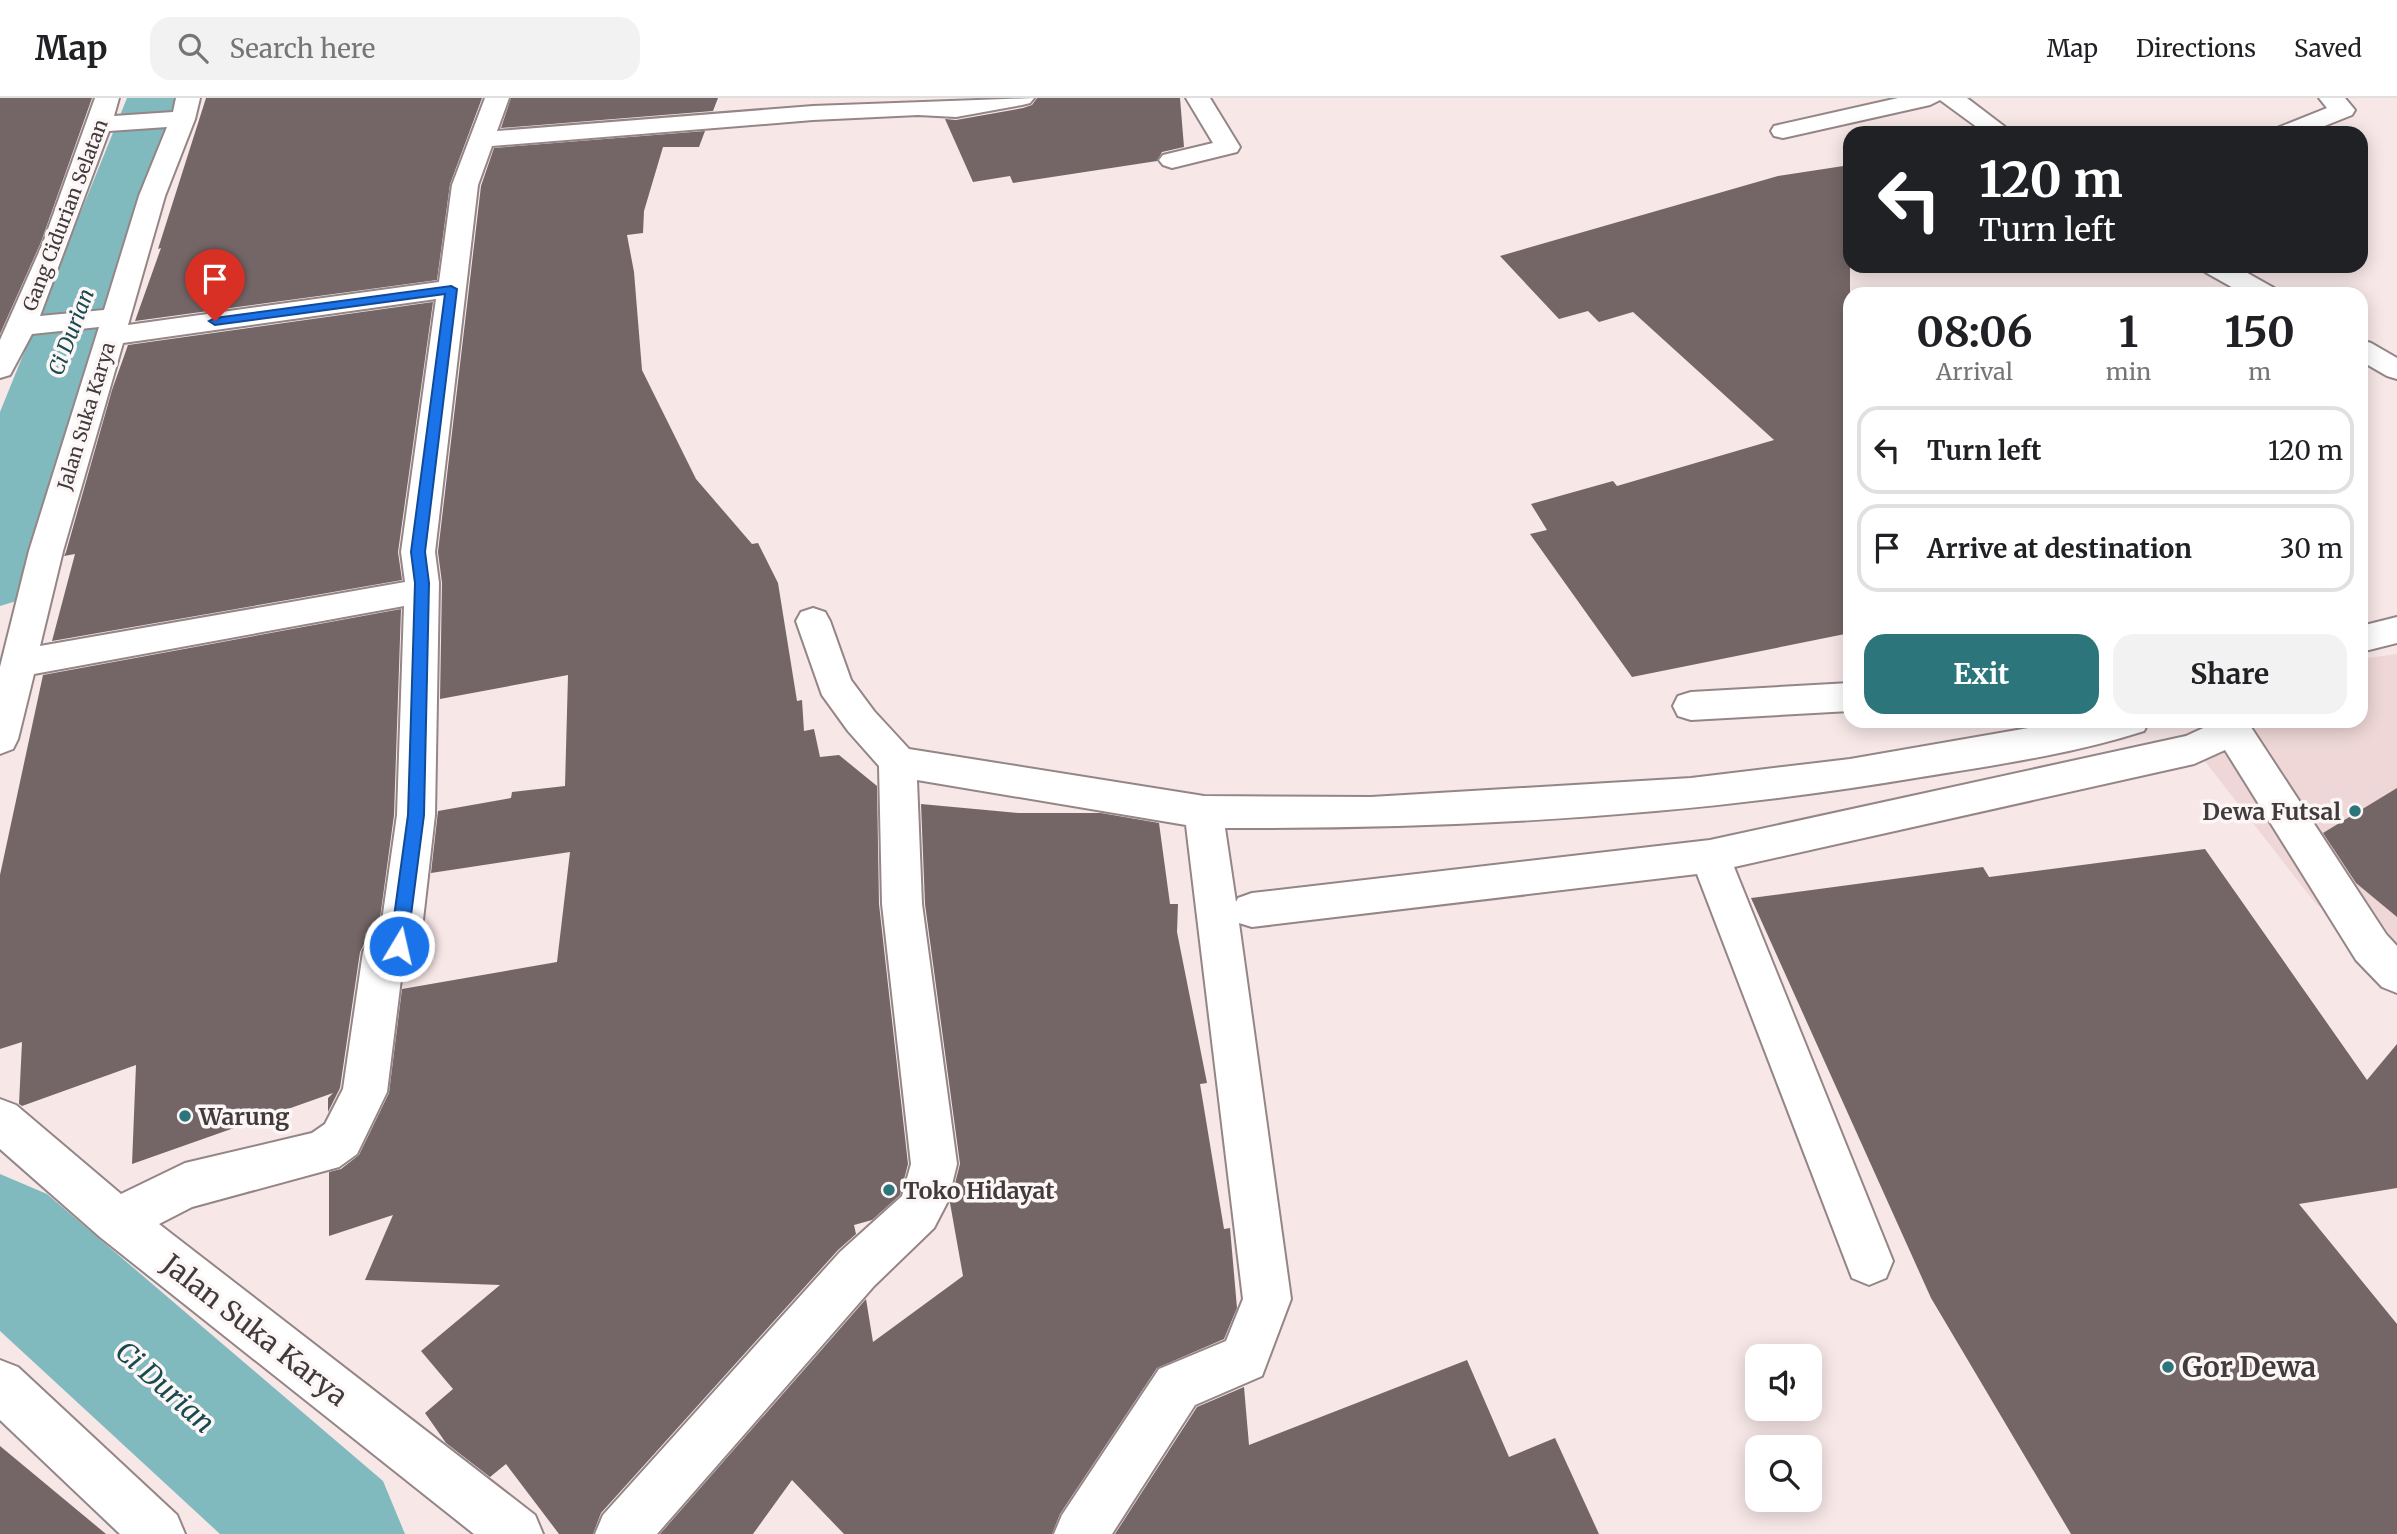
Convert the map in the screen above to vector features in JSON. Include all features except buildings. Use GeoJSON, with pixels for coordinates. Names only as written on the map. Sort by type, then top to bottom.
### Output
{"type":"FeatureCollection","features":[{"type":"Feature","properties":{"kind":"street","name":"Gang Cidurian Selatan"},"geometry":{"type":"LineString","coordinates":[[0,369],[29,325],[51,259],[112,123],[107,98]]}},
{"type":"Feature","properties":{"kind":"street"},"geometry":{"type":"LineString","coordinates":[[117,1221],[185,1186],[323,1152],[341,1139],[365,1092],[384,951],[399,946],[416,815],[421,591],[418,552],[451,289],[465,185],[498,98]]}},
{"type":"Feature","properties":{"kind":"street"},"geometry":{"type":"LineString","coordinates":[[484,139],[813,113],[918,108],[956,110],[1022,98]]}},
{"type":"Feature","properties":{"kind":"street"},"geometry":{"type":"LineString","coordinates":[[1172,160],[1228,147],[1198,98]]}},
{"type":"Feature","properties":{"kind":"street"},"geometry":{"type":"LineString","coordinates":[[1783,131],[1930,98]]}},
{"type":"Feature","properties":{"kind":"street"},"geometry":{"type":"LineString","coordinates":[[1951,98],[1991,126]]}},
{"type":"Feature","properties":{"kind":"street"},"geometry":{"type":"LineString","coordinates":[[2303,126],[2343,110],[2331,98]]}},
{"type":"Feature","properties":{"kind":"street"},"geometry":{"type":"LineString","coordinates":[[112,123],[180,112]]}},
{"type":"Feature","properties":{"kind":"street","name":"Jalan Suka Karya"},"geometry":{"type":"LineString","coordinates":[[0,739],[9,673],[110,323],[180,112]]}},
{"type":"Feature","properties":{"kind":"street"},"geometry":{"type":"LineString","coordinates":[[2227,273],[2252,287]]}},
{"type":"Feature","properties":{"kind":"street"},"geometry":{"type":"LineString","coordinates":[[29,325],[110,323],[451,289]]}},
{"type":"Feature","properties":{"kind":"street"},"geometry":{"type":"LineString","coordinates":[[2368,353],[2397,370]]}},
{"type":"Feature","properties":{"kind":"street"},"geometry":{"type":"LineString","coordinates":[[9,673],[421,591]]}},
{"type":"Feature","properties":{"kind":"street"},"geometry":{"type":"LineString","coordinates":[[813,621],[835,685],[861,721],[898,762],[1203,812],[1371,813],[1691,793],[1850,774],[2038,743],[2101,728]]}},
{"type":"Feature","properties":{"kind":"street"},"geometry":{"type":"LineString","coordinates":[[2368,637],[2397,630]]}},
{"type":"Feature","properties":{"kind":"street"},"geometry":{"type":"LineString","coordinates":[[1691,706],[1843,697]]}},
{"type":"Feature","properties":{"kind":"street"},"geometry":{"type":"LineString","coordinates":[[1252,910],[1710,856],[2194,749],[2227,728]]}},
{"type":"Feature","properties":{"kind":"street"},"geometry":{"type":"LineString","coordinates":[[2231,728],[2371,947],[2397,974]]}},
{"type":"Feature","properties":{"kind":"street"},"geometry":{"type":"LineString","coordinates":[[622,1534],[857,1269],[918,1212],[925,1201],[934,1164],[902,904],[898,762]]}},
{"type":"Feature","properties":{"kind":"street"},"geometry":{"type":"LineString","coordinates":[[1081,1534],[1177,1387],[1244,1358],[1267,1299],[1203,812]]}},
{"type":"Feature","properties":{"kind":"street"},"geometry":{"type":"LineString","coordinates":[[1710,856],[1869,1261]]}},
{"type":"Feature","properties":{"kind":"street","name":"Jalan Suka Karya"},"geometry":{"type":"LineString","coordinates":[[0,1120],[117,1221],[516,1534]]}},
{"type":"Feature","properties":{"kind":"street"},"geometry":{"type":"LineString","coordinates":[[0,1385],[158,1534]]}},
{"type":"Feature","properties":{"kind":"shaded area"},"geometry":{"type":"Polygon","coordinates":[[[2397,654],[2397,962],[2316,904],[2193,746],[2198,728],[2368,728],[2368,658],[2397,654]]]}},
{"type":"Feature","properties":{"kind":"waterway","name":"Ci Durian"},"geometry":{"type":"LineString","coordinates":[[0,572],[48,392],[161,98]]}},
{"type":"Feature","properties":{"kind":"waterway","name":"Ci Durian"},"geometry":{"type":"LineString","coordinates":[[0,1241],[330,1534]]}},
{"type":"Feature","properties":{"kind":"place","name":"Dewa Futsal"},"geometry":{"type":"Point","coordinates":[2355,811]}},
{"type":"Feature","properties":{"kind":"place","name":"Warung"},"geometry":{"type":"Point","coordinates":[185,1116]}},
{"type":"Feature","properties":{"kind":"place","name":"Toko Hidayat"},"geometry":{"type":"Point","coordinates":[889,1190]}},
{"type":"Feature","properties":{"kind":"place","name":"Gor Dewa"},"geometry":{"type":"Point","coordinates":[2168,1367]}},
{"type":"Feature","properties":{"kind":"route"},"geometry":{"type":"LineString","coordinates":[[215,321],[451,289],[418,552],[422,583],[416,815],[399,946]]}}]}
